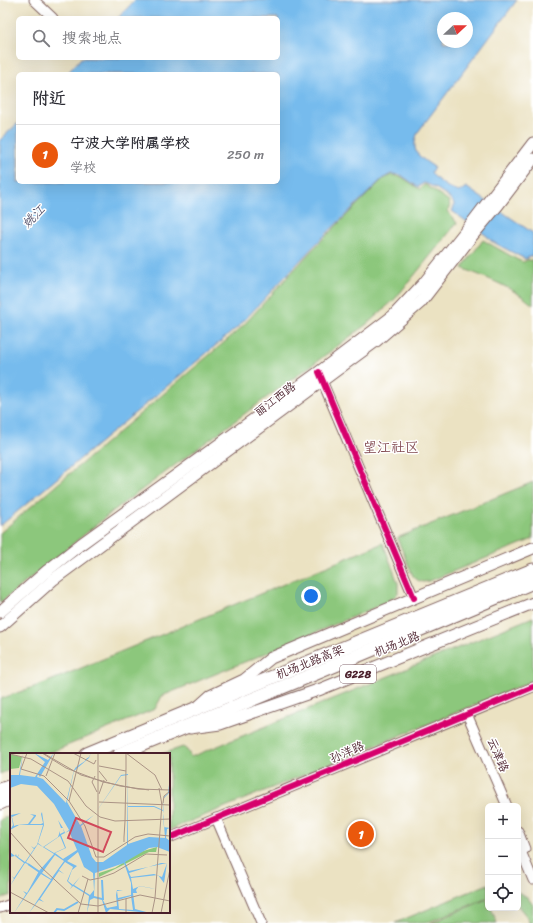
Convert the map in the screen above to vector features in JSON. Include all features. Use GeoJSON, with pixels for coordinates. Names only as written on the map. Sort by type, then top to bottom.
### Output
{"type":"FeatureCollection","features":[{"type":"Feature","properties":{"kind":"highway","name":"机场北路高架"},"geometry":{"type":"LineString","coordinates":[[89,753],[533,570]]}},
{"type":"Feature","properties":{"kind":"highway","name":"机场北路高架"},"geometry":{"type":"LineString","coordinates":[[122,753],[533,582]]}},
{"type":"Feature","properties":{"kind":"highway"},"geometry":{"type":"LineString","coordinates":[[495,598],[533,589]]}},
{"type":"Feature","properties":{"kind":"highway"},"geometry":{"type":"LineString","coordinates":[[0,790],[10,786]]}},
{"type":"Feature","properties":{"kind":"highway"},"geometry":{"type":"LineString","coordinates":[[0,803],[10,798]]}},
{"type":"Feature","properties":{"kind":"main road"},"geometry":{"type":"LineString","coordinates":[[496,201],[533,143]]}},
{"type":"Feature","properties":{"kind":"main road","name":"丽江西路"},"geometry":{"type":"LineString","coordinates":[[0,612],[48,570],[81,544],[320,377],[376,341],[421,302],[472,230],[533,159]]}},
{"type":"Feature","properties":{"kind":"main road","name":"丽江西路"},"geometry":{"type":"LineString","coordinates":[[0,627],[54,579],[320,377]]}},
{"type":"Feature","properties":{"kind":"main road","name":"G228"},"geometry":{"type":"LineString","coordinates":[[197,708],[210,696],[244,680],[271,658],[533,548]]}},
{"type":"Feature","properties":{"kind":"main road","name":"机场北路"},"geometry":{"type":"LineString","coordinates":[[178,730],[220,724],[320,690],[533,603]]}},
{"type":"Feature","properties":{"kind":"street"},"geometry":{"type":"LineString","coordinates":[[34,0],[51,16]]}},
{"type":"Feature","properties":{"kind":"street"},"geometry":{"type":"LineString","coordinates":[[320,377],[414,598]]}},
{"type":"Feature","properties":{"kind":"street","name":"孙洋路"},"geometry":{"type":"LineString","coordinates":[[170,838],[533,687]]}},
{"type":"Feature","properties":{"kind":"street","name":"云津路"},"geometry":{"type":"LineString","coordinates":[[465,715],[501,803]]}},
{"type":"Feature","properties":{"kind":"street","name":"云津路"},"geometry":{"type":"LineString","coordinates":[[465,715],[506,803]]}},
{"type":"Feature","properties":{"kind":"street"},"geometry":{"type":"LineString","coordinates":[[216,818],[261,923]]}},
{"type":"Feature","properties":{"kind":"street"},"geometry":{"type":"LineString","coordinates":[[521,839],[533,866]]}},
{"type":"Feature","properties":{"kind":"street"},"geometry":{"type":"LineString","coordinates":[[521,851],[533,880]]}},
{"type":"Feature","properties":{"kind":"street"},"geometry":{"type":"LineString","coordinates":[[0,908],[10,904]]}},
{"type":"Feature","properties":{"kind":"green space"},"geometry":{"type":"Polygon","coordinates":[[[391,175],[402,177],[420,189],[426,185],[449,201],[450,208],[447,211],[457,223],[395,299],[367,324],[117,508],[0,603],[0,533],[241,328],[313,249],[382,180],[391,175]]]}},
{"type":"Feature","properties":{"kind":"green space"},"geometry":{"type":"Polygon","coordinates":[[[483,240],[523,262],[533,260],[533,305],[508,288],[462,268],[483,240]]]}},
{"type":"Feature","properties":{"kind":"green space"},"geometry":{"type":"Polygon","coordinates":[[[533,482],[533,539],[429,581],[420,581],[413,576],[397,538],[533,482]]]}},
{"type":"Feature","properties":{"kind":"green space"},"geometry":{"type":"Polygon","coordinates":[[[383,543],[398,583],[398,593],[383,604],[162,696],[155,709],[49,753],[10,753],[10,769],[0,774],[0,699],[45,683],[383,543]]]}},
{"type":"Feature","properties":{"kind":"green space"},"geometry":{"type":"Polygon","coordinates":[[[533,617],[533,681],[170,830],[170,753],[165,753],[183,747],[187,750],[191,757],[533,617]]]}},
{"type":"Feature","properties":{"kind":"green space"},"geometry":{"type":"Polygon","coordinates":[[[10,815],[10,895],[0,899],[0,820],[10,815]]]}},
{"type":"Feature","properties":{"kind":"green space"},"geometry":{"type":"Polygon","coordinates":[[[485,885],[485,899],[426,923],[395,923],[485,885]]]}},
{"type":"Feature","properties":{"kind":"green space"},"geometry":{"type":"Polygon","coordinates":[[[521,894],[527,897],[533,905],[533,923],[529,923],[528,918],[521,910],[521,894]]]}},
{"type":"Feature","properties":{"kind":"green space"},"geometry":{"type":"Polygon","coordinates":[[[485,900],[485,911],[492,911],[497,923],[431,923],[485,900]]]}},
{"type":"Feature","properties":{"kind":"water","name":"姚江"},"geometry":{"type":"Polygon","coordinates":[[[135,0],[517,0],[418,132],[415,149],[424,160],[434,167],[431,172],[433,175],[448,187],[459,192],[466,187],[533,233],[533,256],[525,259],[491,241],[487,236],[452,211],[454,206],[453,202],[446,195],[436,189],[424,183],[418,187],[401,175],[391,174],[382,179],[312,248],[239,326],[0,526],[0,140],[16,125],[16,184],[280,184],[280,72],[69,72],[79,60],[280,60],[280,16],[120,16],[135,0]]]}},
{"type":"Feature","properties":{"kind":"cycle path"},"geometry":{"type":"LineString","coordinates":[[319,372],[414,598]]}},
{"type":"Feature","properties":{"kind":"cycle path"},"geometry":{"type":"LineString","coordinates":[[170,838],[533,687]]}},
{"type":"Feature","properties":{"kind":"place","name":"宁波大学附属学校"},"geometry":{"type":"Point","coordinates":[361,834]}},
{"type":"Feature","properties":{"kind":"district","name":"望江社区"},"geometry":{"type":"Point","coordinates":[391,447]}}]}
